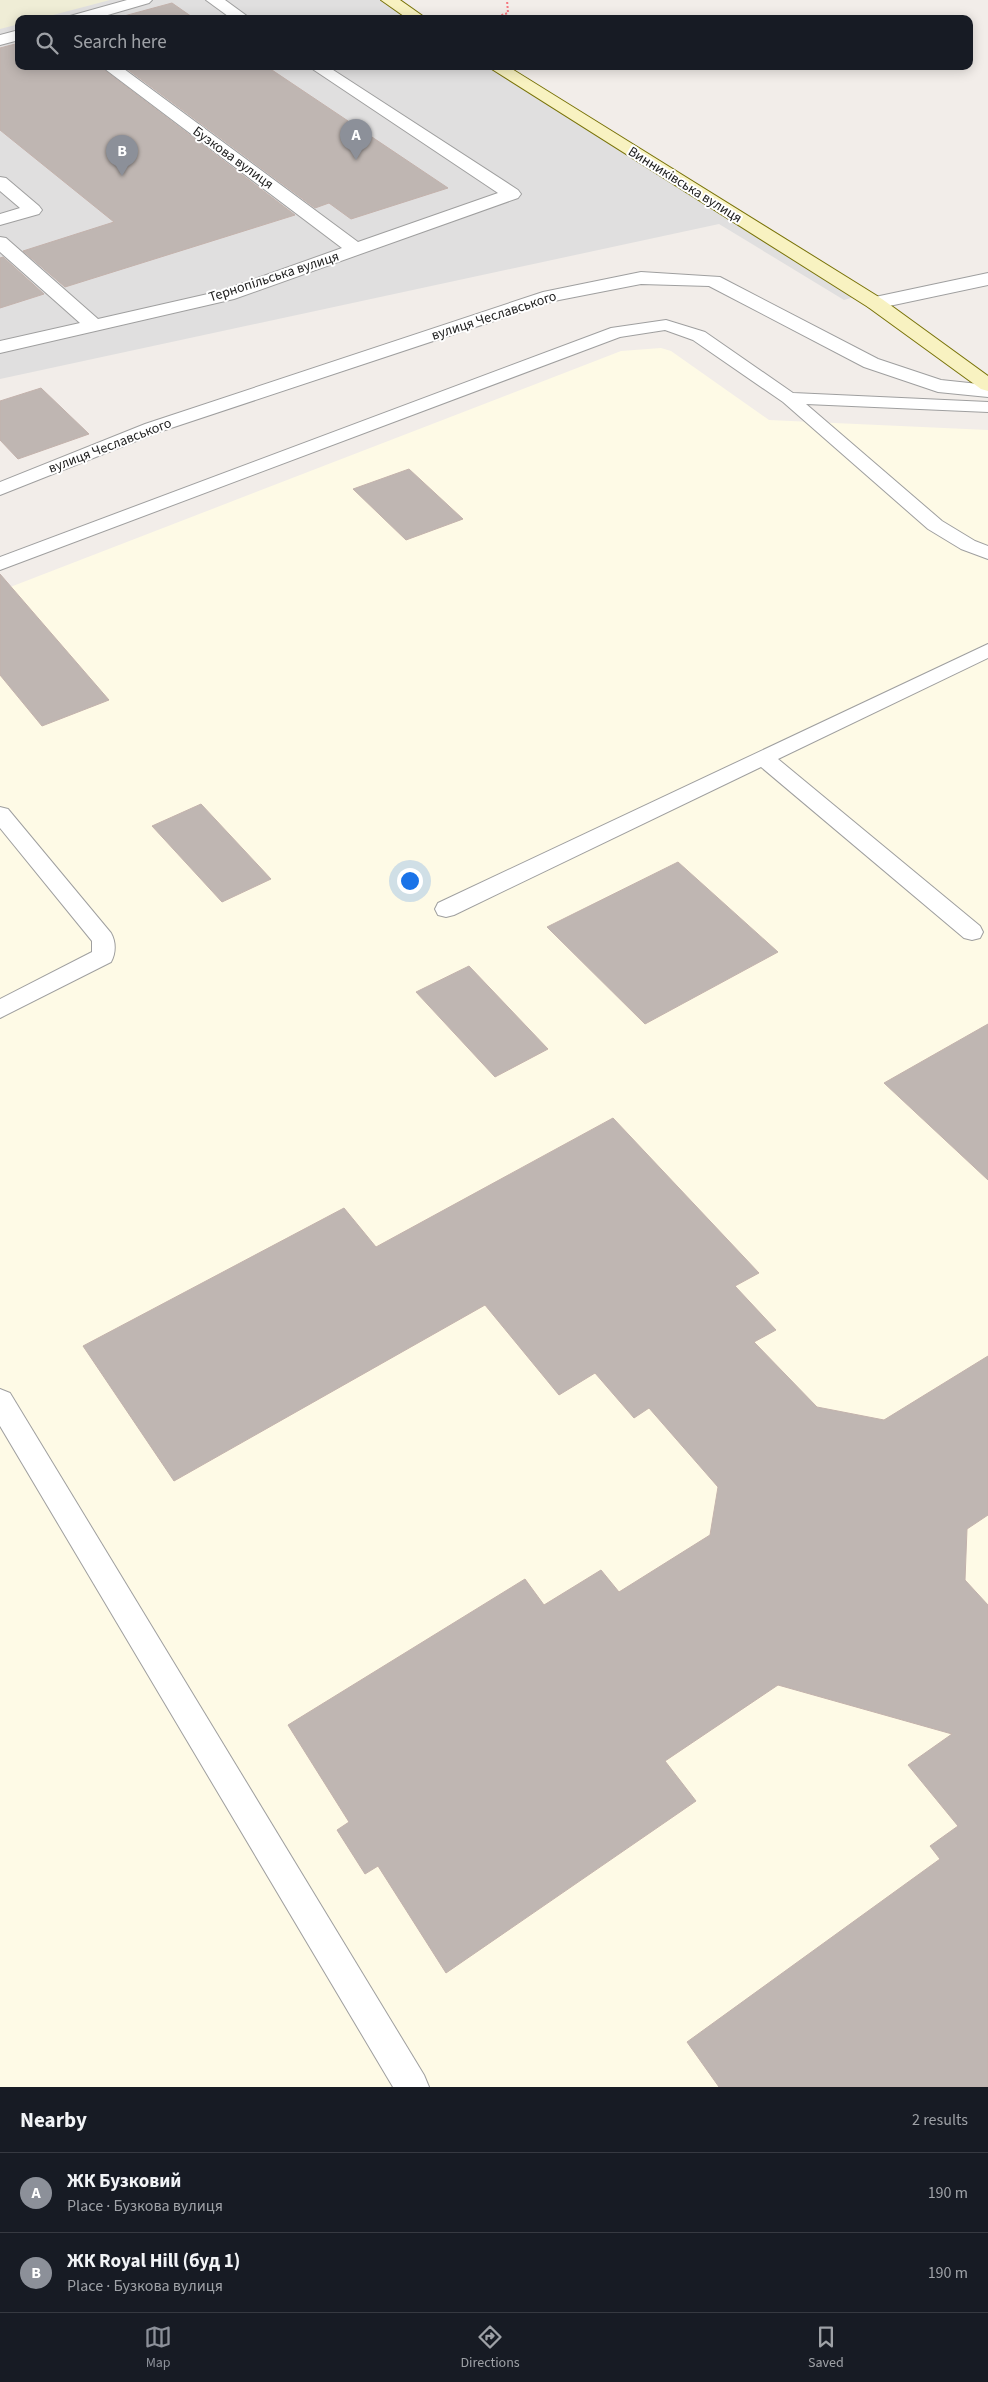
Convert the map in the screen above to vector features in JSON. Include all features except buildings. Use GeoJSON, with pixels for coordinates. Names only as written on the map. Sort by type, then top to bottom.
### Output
{"type":"FeatureCollection","features":[{"type":"Feature","properties":{"kind":"main road"},"geometry":{"type":"LineString","coordinates":[[389,0],[413,15]]}},
{"type":"Feature","properties":{"kind":"main road","name":"Винниківська вулиця"},"geometry":{"type":"LineString","coordinates":[[501,70],[875,303],[988,385]]}},
{"type":"Feature","properties":{"kind":"street"},"geometry":{"type":"LineString","coordinates":[[90,15],[144,0]]}},
{"type":"Feature","properties":{"kind":"street"},"geometry":{"type":"LineString","coordinates":[[214,0],[237,15]]}},
{"type":"Feature","properties":{"kind":"street"},"geometry":{"type":"LineString","coordinates":[[0,40],[15,36]]}},
{"type":"Feature","properties":{"kind":"street","name":"Бузкова вулиця"},"geometry":{"type":"LineString","coordinates":[[114,70],[357,250]]}},
{"type":"Feature","properties":{"kind":"street","name":"Тернопільська вулиця"},"geometry":{"type":"LineString","coordinates":[[0,347],[227,296],[512,194],[322,70]]}},
{"type":"Feature","properties":{"kind":"street"},"geometry":{"type":"LineString","coordinates":[[0,182],[33,210],[0,220]]}},
{"type":"Feature","properties":{"kind":"street"},"geometry":{"type":"LineString","coordinates":[[0,242],[94,325]]}},
{"type":"Feature","properties":{"kind":"street","name":"вулиця Чеславського"},"geometry":{"type":"LineString","coordinates":[[0,489],[152,428],[474,321],[550,296],[641,278],[713,281],[872,363],[938,386],[988,391]]}},
{"type":"Feature","properties":{"kind":"street"},"geometry":{"type":"LineString","coordinates":[[875,303],[988,280]]}},
{"type":"Feature","properties":{"kind":"lane"},"geometry":{"type":"LineString","coordinates":[[0,564],[618,332],[666,324],[699,336],[789,398],[935,525],[968,545],[988,553]]}},
{"type":"Feature","properties":{"kind":"lane"},"geometry":{"type":"LineString","coordinates":[[789,398],[988,407]]}},
{"type":"Feature","properties":{"kind":"lane"},"geometry":{"type":"LineString","coordinates":[[446,909],[988,650]]}},
{"type":"Feature","properties":{"kind":"lane"},"geometry":{"type":"LineString","coordinates":[[763,757],[972,932]]}},
{"type":"Feature","properties":{"kind":"lane"},"geometry":{"type":"LineString","coordinates":[[0,814],[103,939],[103,956],[0,1009]]}},
{"type":"Feature","properties":{"kind":"lane"},"geometry":{"type":"LineString","coordinates":[[0,1401],[412,2087]]}},
{"type":"Feature","properties":{"kind":"path"},"geometry":{"type":"LineString","coordinates":[[502,15],[508,13],[507,0]]}},
{"type":"Feature","properties":{"kind":"shaded area"},"geometry":{"type":"Polygon","coordinates":[[[0,0],[389,0],[413,15],[15,15],[15,70],[501,70],[861,295],[844,300],[719,224],[0,379],[0,0]]]}},
{"type":"Feature","properties":{"kind":"shaded area"},"geometry":{"type":"Polygon","coordinates":[[[0,0],[110,0],[53,15],[15,15],[15,25],[0,29],[0,0]]]}},
{"type":"Feature","properties":{"kind":"shaded area"},"geometry":{"type":"Polygon","coordinates":[[[661,348],[671,351],[769,420],[988,430],[988,2087],[0,2087],[0,591],[621,351],[661,348]]]}},
{"type":"Feature","properties":{"kind":"place","name":"ЖК Бузковий"},"geometry":{"type":"Point","coordinates":[356,160]}},
{"type":"Feature","properties":{"kind":"place","name":"ЖК Royal Hill (буд 1)"},"geometry":{"type":"Point","coordinates":[122,176]}}]}
